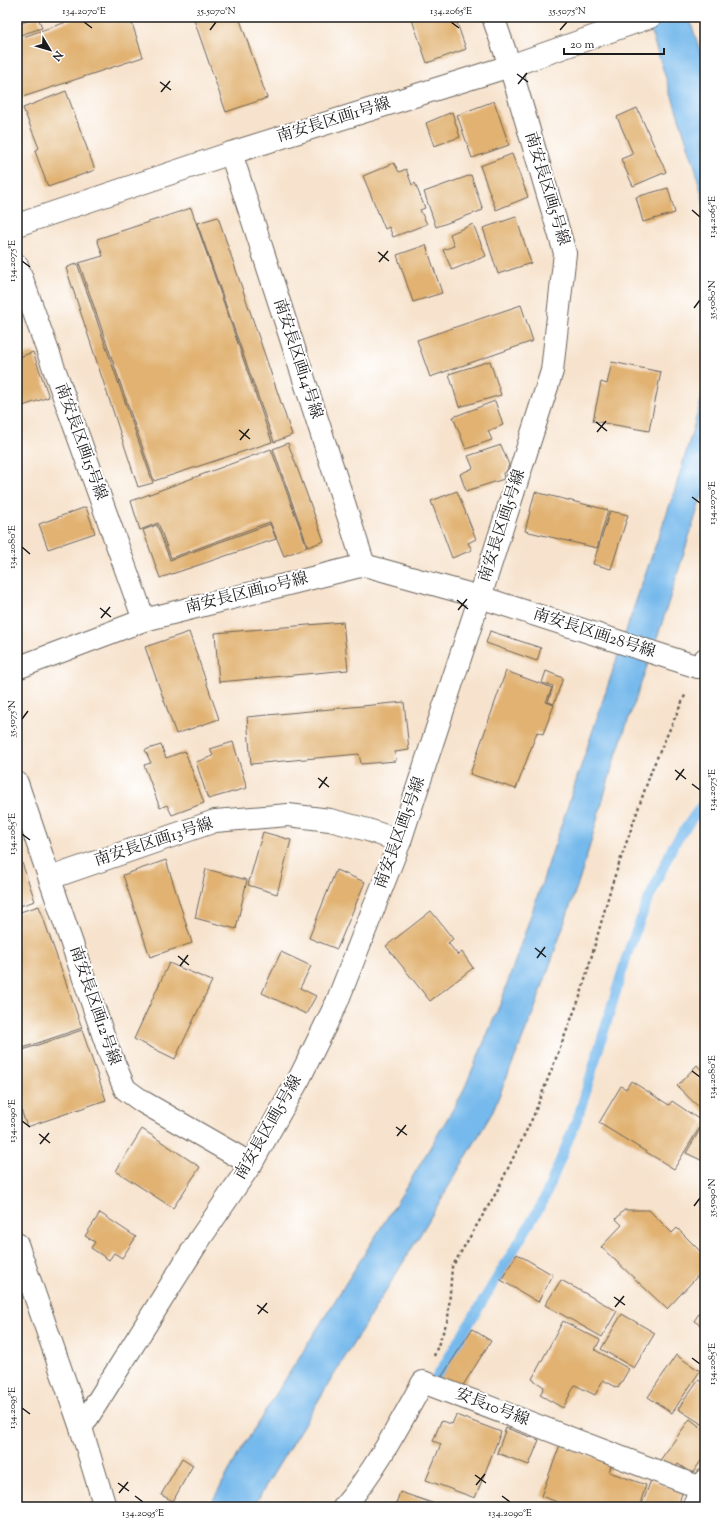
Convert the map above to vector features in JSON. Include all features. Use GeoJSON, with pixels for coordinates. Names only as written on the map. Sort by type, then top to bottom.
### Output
{"type":"FeatureCollection","features":[{"type":"Feature","properties":{"kind":"street","name":"南安長区画5号線"},"geometry":{"type":"LineString","coordinates":[[81,1428],[199,1240],[251,1164],[300,1078],[338,1002],[400,841],[552,372],[566,253],[510,66],[493,17]]}},
{"type":"Feature","properties":{"kind":"street","name":"南安長区画1号線"},"geometry":{"type":"LineString","coordinates":[[17,225],[231,153],[510,66],[650,17]]}},
{"type":"Feature","properties":{"kind":"street","name":"南安長区画14号線"},"geometry":{"type":"LineString","coordinates":[[231,153],[364,565]]}},
{"type":"Feature","properties":{"kind":"street","name":"南安長区画15号線"},"geometry":{"type":"LineString","coordinates":[[17,265],[144,620]]}},
{"type":"Feature","properties":{"kind":"street","name":"南安長区画10号線"},"geometry":{"type":"LineString","coordinates":[[17,668],[144,620],[364,565],[480,597]]}},
{"type":"Feature","properties":{"kind":"street","name":"南安長区画28号線"},"geometry":{"type":"LineString","coordinates":[[480,597],[701,663]]}},
{"type":"Feature","properties":{"kind":"street","name":"南安長区画12号線"},"geometry":{"type":"LineString","coordinates":[[17,783],[108,1049],[125,1089],[143,1102],[251,1164]]}},
{"type":"Feature","properties":{"kind":"street","name":"南安長区画13号線"},"geometry":{"type":"LineString","coordinates":[[50,878],[215,821],[288,815],[330,820],[368,830],[400,841]]}},
{"type":"Feature","properties":{"kind":"street"},"geometry":{"type":"LineString","coordinates":[[17,1244],[81,1428],[105,1507]]}},
{"type":"Feature","properties":{"kind":"street","name":"安長10号線"},"geometry":{"type":"LineString","coordinates":[[422,1382],[699,1492]]}},
{"type":"Feature","properties":{"kind":"street"},"geometry":{"type":"LineString","coordinates":[[344,1507],[355,1494],[386,1448],[422,1382]]}},
{"type":"Feature","properties":{"kind":"path"},"geometry":{"type":"LineString","coordinates":[[422,1382],[436,1352],[448,1319],[452,1267],[496,1193],[533,1118],[581,994],[612,884],[652,769],[701,663]]}},
{"type":"Feature","properties":{"kind":"water"},"geometry":{"type":"Polygon","coordinates":[[[646,17],[689,17],[705,66],[705,209],[695,167],[646,17]]]}},
{"type":"Feature","properties":{"kind":"water"},"geometry":{"type":"Polygon","coordinates":[[[705,379],[705,486],[661,626],[614,761],[583,869],[534,1011],[492,1113],[423,1230],[253,1507],[209,1507],[239,1453],[407,1186],[462,1094],[501,1002],[543,880],[638,595],[674,493],[702,398],[705,379]]]}},
{"type":"Feature","properties":{"kind":"building"},"geometry":{"type":"Polygon","coordinates":[[[38,17],[42,28],[17,36],[17,25],[38,17]]]}},
{"type":"Feature","properties":{"kind":"building"},"geometry":{"type":"Polygon","coordinates":[[[81,17],[130,17],[143,57],[17,99],[17,39],[81,17]]]}},
{"type":"Feature","properties":{"kind":"building"},"geometry":{"type":"Polygon","coordinates":[[[193,17],[239,17],[267,98],[226,112],[193,17]]]}},
{"type":"Feature","properties":{"kind":"building"},"geometry":{"type":"Polygon","coordinates":[[[411,17],[455,17],[466,49],[427,63],[411,17]]]}},
{"type":"Feature","properties":{"kind":"building"},"geometry":{"type":"Polygon","coordinates":[[[66,91],[95,170],[48,187],[35,151],[39,148],[23,108],[66,91]]]}},
{"type":"Feature","properties":{"kind":"building"},"geometry":{"type":"Polygon","coordinates":[[[494,101],[509,145],[472,158],[457,115],[494,101]]]}},
{"type":"Feature","properties":{"kind":"building"},"geometry":{"type":"Polygon","coordinates":[[[637,108],[666,172],[633,186],[621,159],[633,154],[617,117],[637,108]]]}},
{"type":"Feature","properties":{"kind":"building"},"geometry":{"type":"Polygon","coordinates":[[[452,112],[460,137],[434,146],[426,123],[452,112]]]}},
{"type":"Feature","properties":{"kind":"building"},"geometry":{"type":"Polygon","coordinates":[[[512,154],[528,197],[496,210],[480,166],[512,154]]]}},
{"type":"Feature","properties":{"kind":"building"},"geometry":{"type":"Polygon","coordinates":[[[394,163],[399,172],[406,169],[412,185],[415,183],[425,208],[420,210],[427,224],[393,237],[389,227],[385,229],[363,176],[394,163]]]}},
{"type":"Feature","properties":{"kind":"building"},"geometry":{"type":"Polygon","coordinates":[[[471,175],[483,210],[436,227],[424,192],[471,175]]]}},
{"type":"Feature","properties":{"kind":"building"},"geometry":{"type":"Polygon","coordinates":[[[668,188],[675,213],[643,222],[636,197],[668,188]]]}},
{"type":"Feature","properties":{"kind":"building"},"geometry":{"type":"Polygon","coordinates":[[[191,208],[272,442],[154,481],[79,263],[103,256],[97,239],[191,208]]]}},
{"type":"Feature","properties":{"kind":"building"},"geometry":{"type":"Polygon","coordinates":[[[218,217],[292,435],[274,442],[197,223],[218,217]]]}},
{"type":"Feature","properties":{"kind":"building"},"geometry":{"type":"Polygon","coordinates":[[[516,217],[531,263],[498,274],[483,228],[516,217]]]}},
{"type":"Feature","properties":{"kind":"building"},"geometry":{"type":"Polygon","coordinates":[[[473,224],[486,256],[452,270],[443,250],[454,246],[450,234],[473,224]]]}},
{"type":"Feature","properties":{"kind":"building"},"geometry":{"type":"Polygon","coordinates":[[[426,245],[442,293],[413,302],[397,255],[426,245]]]}},
{"type":"Feature","properties":{"kind":"building"},"geometry":{"type":"Polygon","coordinates":[[[77,263],[153,483],[138,487],[66,268],[77,263]]]}},
{"type":"Feature","properties":{"kind":"building"},"geometry":{"type":"Polygon","coordinates":[[[521,305],[533,341],[430,377],[417,340],[521,305]]]}},
{"type":"Feature","properties":{"kind":"building"},"geometry":{"type":"Polygon","coordinates":[[[33,352],[49,397],[17,408],[17,358],[33,352]]]}},
{"type":"Feature","properties":{"kind":"building"},"geometry":{"type":"Polygon","coordinates":[[[490,361],[501,395],[459,407],[449,374],[490,361]]]}},
{"type":"Feature","properties":{"kind":"building"},"geometry":{"type":"Polygon","coordinates":[[[612,362],[661,372],[649,431],[593,421],[601,382],[607,384],[612,362]]]}},
{"type":"Feature","properties":{"kind":"building"},"geometry":{"type":"Polygon","coordinates":[[[495,401],[503,425],[488,431],[492,440],[466,449],[453,417],[495,401]]]}},
{"type":"Feature","properties":{"kind":"building"},"geometry":{"type":"Polygon","coordinates":[[[288,443],[324,541],[308,547],[273,449],[288,443]]]}},
{"type":"Feature","properties":{"kind":"building"},"geometry":{"type":"Polygon","coordinates":[[[501,445],[509,465],[506,472],[503,473],[504,479],[466,491],[460,474],[473,468],[468,456],[501,445]]]}},
{"type":"Feature","properties":{"kind":"building"},"geometry":{"type":"Polygon","coordinates":[[[271,449],[307,547],[284,556],[270,522],[171,558],[158,523],[140,530],[131,501],[271,449]]]}},
{"type":"Feature","properties":{"kind":"building"},"geometry":{"type":"Polygon","coordinates":[[[457,491],[476,539],[468,543],[472,550],[452,558],[431,501],[457,491]]]}},
{"type":"Feature","properties":{"kind":"building"},"geometry":{"type":"Polygon","coordinates":[[[535,492],[608,510],[597,548],[525,531],[535,492]]]}},
{"type":"Feature","properties":{"kind":"building"},"geometry":{"type":"Polygon","coordinates":[[[86,507],[95,533],[48,549],[39,524],[86,507]]]}},
{"type":"Feature","properties":{"kind":"building"},"geometry":{"type":"Polygon","coordinates":[[[610,511],[628,515],[611,569],[593,564],[610,511]]]}},
{"type":"Feature","properties":{"kind":"building"},"geometry":{"type":"Polygon","coordinates":[[[270,524],[276,539],[160,578],[143,530],[157,525],[170,560],[270,524]]]}},
{"type":"Feature","properties":{"kind":"building"},"geometry":{"type":"Polygon","coordinates":[[[343,622],[348,670],[219,682],[215,633],[343,622]]]}},
{"type":"Feature","properties":{"kind":"building"},"geometry":{"type":"Polygon","coordinates":[[[490,631],[541,648],[537,661],[486,643],[490,631]]]}},
{"type":"Feature","properties":{"kind":"building"},"geometry":{"type":"Polygon","coordinates":[[[189,632],[219,719],[176,734],[145,647],[189,632]]]}},
{"type":"Feature","properties":{"kind":"building"},"geometry":{"type":"Polygon","coordinates":[[[506,671],[552,688],[546,702],[554,705],[543,734],[537,732],[516,789],[470,774],[506,671]]]}},
{"type":"Feature","properties":{"kind":"building"},"geometry":{"type":"Polygon","coordinates":[[[546,671],[563,678],[554,704],[548,702],[553,686],[542,683],[546,671]]]}},
{"type":"Feature","properties":{"kind":"building"},"geometry":{"type":"Polygon","coordinates":[[[404,702],[409,750],[395,752],[396,761],[361,764],[359,754],[251,764],[247,717],[404,702]]]}},
{"type":"Feature","properties":{"kind":"building"},"geometry":{"type":"Polygon","coordinates":[[[233,742],[247,788],[208,799],[196,762],[213,756],[210,749],[233,742]]]}},
{"type":"Feature","properties":{"kind":"building"},"geometry":{"type":"Polygon","coordinates":[[[161,745],[166,758],[185,751],[204,803],[172,815],[167,805],[160,808],[144,765],[151,763],[145,750],[161,745]]]}},
{"type":"Feature","properties":{"kind":"building"},"geometry":{"type":"Polygon","coordinates":[[[263,832],[291,840],[277,894],[248,885],[263,832]]]}},
{"type":"Feature","properties":{"kind":"building"},"geometry":{"type":"Polygon","coordinates":[[[17,848],[35,901],[17,907],[17,848]]]}},
{"type":"Feature","properties":{"kind":"building"},"geometry":{"type":"Polygon","coordinates":[[[166,860],[192,943],[150,957],[123,875],[166,860]]]}},
{"type":"Feature","properties":{"kind":"building"},"geometry":{"type":"Polygon","coordinates":[[[206,869],[247,880],[236,929],[195,918],[206,869]]]}},
{"type":"Feature","properties":{"kind":"building"},"geometry":{"type":"Polygon","coordinates":[[[336,870],[365,882],[337,949],[309,938],[336,870]]]}},
{"type":"Feature","properties":{"kind":"building"},"geometry":{"type":"Polygon","coordinates":[[[39,906],[82,1028],[17,1050],[17,913],[39,906]]]}},
{"type":"Feature","properties":{"kind":"building"},"geometry":{"type":"Polygon","coordinates":[[[431,911],[453,939],[448,943],[458,955],[462,952],[473,968],[430,1001],[386,946],[431,911]]]}},
{"type":"Feature","properties":{"kind":"building"},"geometry":{"type":"Polygon","coordinates":[[[281,952],[311,966],[300,988],[316,996],[306,1014],[262,993],[281,952]]]}},
{"type":"Feature","properties":{"kind":"building"},"geometry":{"type":"Polygon","coordinates":[[[169,963],[212,981],[175,1059],[134,1039],[169,963]]]}},
{"type":"Feature","properties":{"kind":"building"},"geometry":{"type":"Polygon","coordinates":[[[82,1030],[106,1100],[27,1127],[17,1098],[17,1052],[82,1030]]]}},
{"type":"Feature","properties":{"kind":"building"},"geometry":{"type":"Polygon","coordinates":[[[697,1065],[705,1074],[705,1113],[677,1086],[697,1065]]]}},
{"type":"Feature","properties":{"kind":"building"},"geometry":{"type":"Polygon","coordinates":[[[631,1081],[669,1105],[672,1101],[703,1122],[674,1169],[599,1123],[621,1086],[626,1089],[631,1081]]]}},
{"type":"Feature","properties":{"kind":"building"},"geometry":{"type":"Polygon","coordinates":[[[704,1123],[705,1124],[705,1162],[686,1153],[704,1123]]]}},
{"type":"Feature","properties":{"kind":"building"},"geometry":{"type":"Polygon","coordinates":[[[142,1129],[200,1167],[173,1208],[116,1171],[142,1129]]]}},
{"type":"Feature","properties":{"kind":"building"},"geometry":{"type":"Polygon","coordinates":[[[624,1210],[649,1210],[672,1233],[677,1228],[705,1256],[705,1268],[667,1309],[601,1247],[622,1225],[616,1219],[624,1210]]]}},
{"type":"Feature","properties":{"kind":"building"},"geometry":{"type":"Polygon","coordinates":[[[100,1213],[136,1237],[122,1258],[114,1253],[109,1260],[91,1248],[95,1242],[85,1236],[100,1213]]]}},
{"type":"Feature","properties":{"kind":"building"},"geometry":{"type":"Polygon","coordinates":[[[517,1254],[553,1275],[538,1302],[501,1280],[517,1254]]]}},
{"type":"Feature","properties":{"kind":"building"},"geometry":{"type":"Polygon","coordinates":[[[561,1280],[617,1311],[602,1337],[545,1305],[561,1280]]]}},
{"type":"Feature","properties":{"kind":"building"},"geometry":{"type":"Polygon","coordinates":[[[705,1305],[705,1328],[694,1321],[705,1305]]]}},
{"type":"Feature","properties":{"kind":"building"},"geometry":{"type":"Polygon","coordinates":[[[622,1314],[655,1333],[634,1368],[601,1349],[622,1314]]]}},
{"type":"Feature","properties":{"kind":"building"},"geometry":{"type":"Polygon","coordinates":[[[563,1321],[600,1340],[595,1350],[629,1369],[618,1388],[603,1380],[595,1395],[575,1385],[563,1408],[540,1395],[544,1387],[532,1379],[563,1321]]]}},
{"type":"Feature","properties":{"kind":"building"},"geometry":{"type":"Polygon","coordinates":[[[472,1329],[491,1341],[460,1390],[441,1378],[472,1329]]]}},
{"type":"Feature","properties":{"kind":"building"},"geometry":{"type":"Polygon","coordinates":[[[676,1355],[700,1371],[672,1413],[648,1397],[676,1355]]]}},
{"type":"Feature","properties":{"kind":"building"},"geometry":{"type":"Polygon","coordinates":[[[698,1380],[705,1384],[705,1426],[678,1409],[698,1380]]]}},
{"type":"Feature","properties":{"kind":"building"},"geometry":{"type":"Polygon","coordinates":[[[456,1415],[501,1432],[475,1498],[426,1480],[441,1444],[433,1441],[441,1421],[452,1424],[456,1415]]]}},
{"type":"Feature","properties":{"kind":"building"},"geometry":{"type":"Polygon","coordinates":[[[690,1419],[705,1431],[705,1455],[692,1474],[678,1464],[673,1471],[658,1463],[690,1419]]]}},
{"type":"Feature","properties":{"kind":"building"},"geometry":{"type":"Polygon","coordinates":[[[506,1428],[539,1440],[529,1465],[497,1453],[506,1428]]]}},
{"type":"Feature","properties":{"kind":"building"},"geometry":{"type":"Polygon","coordinates":[[[560,1445],[612,1463],[609,1472],[646,1485],[639,1507],[571,1507],[541,1496],[560,1445]]]}},
{"type":"Feature","properties":{"kind":"building"},"geometry":{"type":"Polygon","coordinates":[[[182,1458],[193,1465],[173,1501],[161,1495],[182,1458]]]}},
{"type":"Feature","properties":{"kind":"building"},"geometry":{"type":"Polygon","coordinates":[[[651,1480],[682,1493],[678,1507],[641,1507],[651,1480]]]}},
{"type":"Feature","properties":{"kind":"building"},"geometry":{"type":"Polygon","coordinates":[[[400,1492],[444,1507],[395,1507],[400,1492]]]}},
{"type":"Feature","properties":{"kind":"waterway"},"geometry":{"type":"LineString","coordinates":[[436,1378],[543,1202],[579,1114],[628,952],[646,905],[673,846],[705,800]]}}]}
